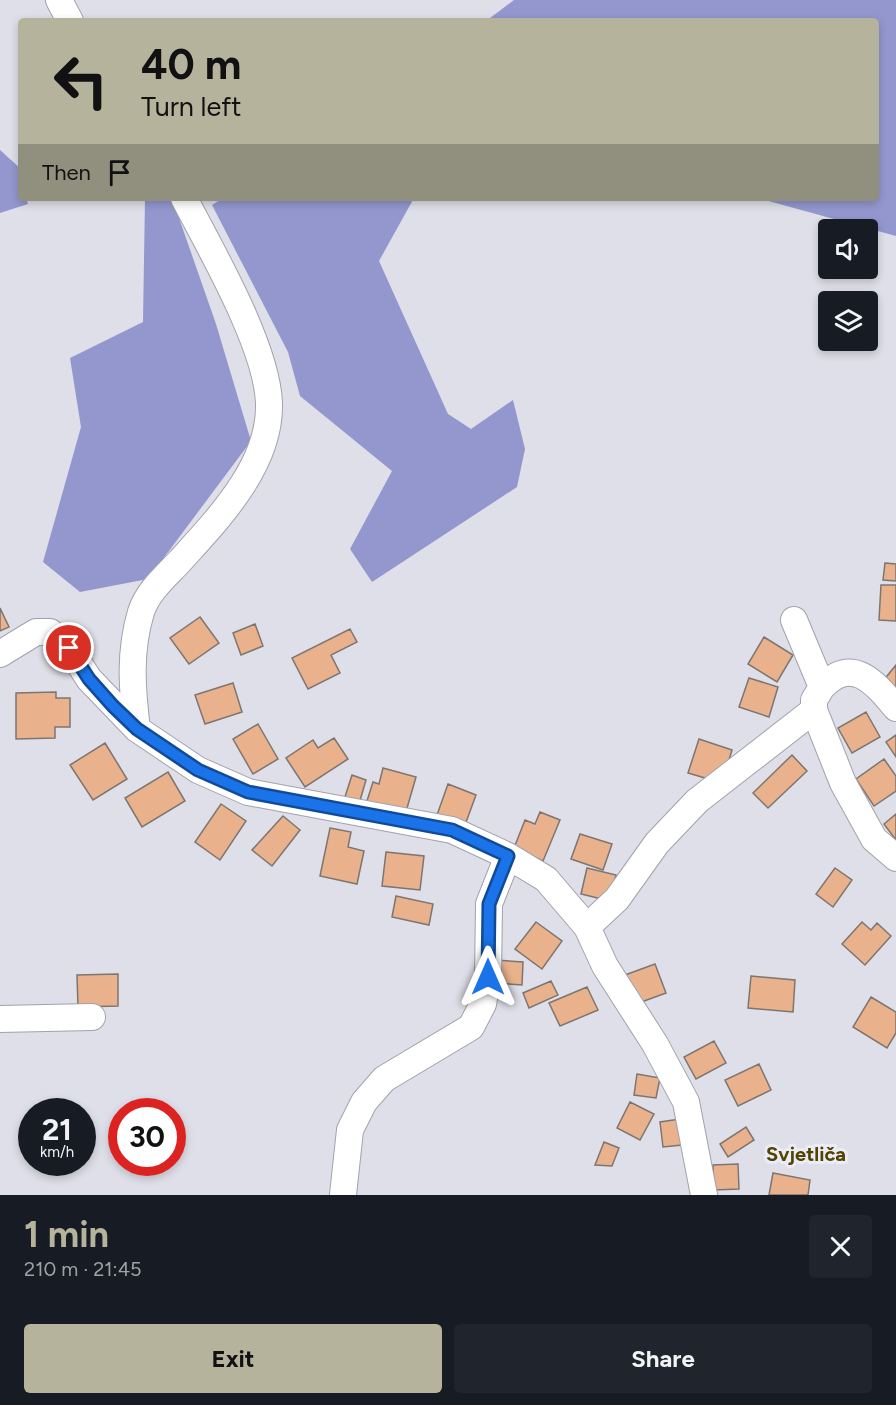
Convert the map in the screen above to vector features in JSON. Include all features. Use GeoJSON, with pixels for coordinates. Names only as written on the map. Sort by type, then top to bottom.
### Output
{"type":"FeatureCollection","features":[{"type":"Feature","properties":{"kind":"street"},"geometry":{"type":"LineString","coordinates":[[59,0],[68,18]]}},
{"type":"Feature","properties":{"kind":"street"},"geometry":{"type":"LineString","coordinates":[[137,729],[131,663],[141,612],[162,578],[239,491],[263,445],[268,412],[266,380],[254,344],[229,286],[186,201]]}},
{"type":"Feature","properties":{"kind":"street"},"geometry":{"type":"LineString","coordinates":[[794,620],[843,783],[874,839],[896,858]]}},
{"type":"Feature","properties":{"kind":"street"},"geometry":{"type":"LineString","coordinates":[[0,654],[36,632],[50,632],[69,648],[89,679],[137,729],[198,770],[248,792],[452,830],[508,856],[546,879],[587,927],[605,966],[655,1044],[686,1102],[704,1195]]}},
{"type":"Feature","properties":{"kind":"street"},"geometry":{"type":"LineString","coordinates":[[587,927],[617,899],[657,843],[697,801],[818,698],[833,675],[854,672],[874,683],[896,708]]}},
{"type":"Feature","properties":{"kind":"street"},"geometry":{"type":"LineString","coordinates":[[343,1195],[350,1130],[364,1102],[384,1079],[471,1027],[483,1004],[488,977],[489,904],[508,856]]}},
{"type":"Feature","properties":{"kind":"street"},"geometry":{"type":"LineString","coordinates":[[0,1019],[92,1017]]}},
{"type":"Feature","properties":{"kind":"shaded area"},"geometry":{"type":"Polygon","coordinates":[[[514,0],[896,0],[896,236],[878,231],[878,219],[834,219],[768,201],[879,201],[879,18],[490,18],[514,0]]]}},
{"type":"Feature","properties":{"kind":"shaded area"},"geometry":{"type":"Polygon","coordinates":[[[0,150],[18,166],[18,201],[27,201],[28,204],[0,213],[0,150]]]}},
{"type":"Feature","properties":{"kind":"shaded area"},"geometry":{"type":"Polygon","coordinates":[[[145,201],[173,201],[216,324],[251,441],[148,579],[80,592],[43,562],[81,427],[70,358],[143,322],[145,201]]]}},
{"type":"Feature","properties":{"kind":"shaded area"},"geometry":{"type":"Polygon","coordinates":[[[218,201],[412,201],[379,261],[448,414],[471,429],[513,400],[525,449],[517,487],[372,582],[350,549],[392,471],[300,396],[288,352],[212,205],[218,201]]]}},
{"type":"Feature","properties":{"kind":"building"},"geometry":{"type":"Polygon","coordinates":[[[885,563],[896,564],[896,581],[883,580],[885,563]]]}},
{"type":"Feature","properties":{"kind":"building"},"geometry":{"type":"Polygon","coordinates":[[[881,585],[896,585],[896,621],[879,620],[881,585]]]}},
{"type":"Feature","properties":{"kind":"building"},"geometry":{"type":"Polygon","coordinates":[[[0,608],[9,627],[0,631],[0,608]]]}},
{"type":"Feature","properties":{"kind":"building"},"geometry":{"type":"Polygon","coordinates":[[[200,617],[219,643],[189,664],[170,638],[200,617]]]}},
{"type":"Feature","properties":{"kind":"building"},"geometry":{"type":"Polygon","coordinates":[[[255,624],[263,646],[241,655],[233,633],[255,624]]]}},
{"type":"Feature","properties":{"kind":"building"},"geometry":{"type":"Polygon","coordinates":[[[350,629],[357,642],[331,655],[340,673],[308,689],[292,658],[350,629]]]}},
{"type":"Feature","properties":{"kind":"building"},"geometry":{"type":"Polygon","coordinates":[[[764,637],[793,655],[777,682],[748,664],[764,637]]]}},
{"type":"Feature","properties":{"kind":"building"},"geometry":{"type":"Polygon","coordinates":[[[896,665],[896,691],[883,681],[896,665]]]}},
{"type":"Feature","properties":{"kind":"building"},"geometry":{"type":"Polygon","coordinates":[[[749,678],[778,687],[769,717],[739,707],[749,678]]]}},
{"type":"Feature","properties":{"kind":"building"},"geometry":{"type":"Polygon","coordinates":[[[233,683],[242,712],[205,724],[195,695],[233,683]]]}},
{"type":"Feature","properties":{"kind":"building"},"geometry":{"type":"Polygon","coordinates":[[[56,692],[56,698],[70,698],[70,727],[55,727],[55,738],[16,739],[16,693],[56,692]]]}},
{"type":"Feature","properties":{"kind":"building"},"geometry":{"type":"Polygon","coordinates":[[[866,712],[880,737],[852,753],[838,728],[866,712]]]}},
{"type":"Feature","properties":{"kind":"building"},"geometry":{"type":"Polygon","coordinates":[[[258,724],[278,759],[253,774],[233,739],[258,724]]]}},
{"type":"Feature","properties":{"kind":"building"},"geometry":{"type":"Polygon","coordinates":[[[896,735],[896,757],[886,742],[896,735]]]}},
{"type":"Feature","properties":{"kind":"building"},"geometry":{"type":"Polygon","coordinates":[[[334,738],[348,759],[305,787],[286,758],[313,740],[318,748],[334,738]]]}},
{"type":"Feature","properties":{"kind":"building"},"geometry":{"type":"Polygon","coordinates":[[[699,739],[732,750],[722,783],[688,773],[699,739]]]}},
{"type":"Feature","properties":{"kind":"building"},"geometry":{"type":"Polygon","coordinates":[[[105,743],[127,779],[93,800],[70,765],[105,743]]]}},
{"type":"Feature","properties":{"kind":"building"},"geometry":{"type":"Polygon","coordinates":[[[792,755],[807,771],[768,808],[753,793],[792,755]]]}},
{"type":"Feature","properties":{"kind":"building"},"geometry":{"type":"Polygon","coordinates":[[[884,759],[896,776],[896,791],[874,806],[856,779],[884,759]]]}},
{"type":"Feature","properties":{"kind":"building"},"geometry":{"type":"Polygon","coordinates":[[[383,768],[416,777],[405,815],[366,804],[373,782],[379,784],[383,768]]]}},
{"type":"Feature","properties":{"kind":"building"},"geometry":{"type":"Polygon","coordinates":[[[168,772],[185,801],[142,827],[125,798],[168,772]]]}},
{"type":"Feature","properties":{"kind":"building"},"geometry":{"type":"Polygon","coordinates":[[[352,775],[366,780],[359,804],[344,800],[352,775]]]}},
{"type":"Feature","properties":{"kind":"building"},"geometry":{"type":"Polygon","coordinates":[[[448,784],[476,795],[465,825],[437,815],[448,784]]]}},
{"type":"Feature","properties":{"kind":"building"},"geometry":{"type":"Polygon","coordinates":[[[221,804],[246,821],[220,860],[195,842],[221,804]]]}},
{"type":"Feature","properties":{"kind":"building"},"geometry":{"type":"Polygon","coordinates":[[[540,812],[560,820],[543,861],[514,848],[525,820],[535,824],[540,812]]]}},
{"type":"Feature","properties":{"kind":"building"},"geometry":{"type":"Polygon","coordinates":[[[896,814],[896,840],[884,824],[896,814]]]}},
{"type":"Feature","properties":{"kind":"building"},"geometry":{"type":"Polygon","coordinates":[[[283,816],[300,830],[272,866],[252,850],[283,816]]]}},
{"type":"Feature","properties":{"kind":"building"},"geometry":{"type":"Polygon","coordinates":[[[330,828],[351,832],[348,847],[364,851],[357,884],[320,876],[330,828]]]}},
{"type":"Feature","properties":{"kind":"building"},"geometry":{"type":"Polygon","coordinates":[[[580,834],[612,844],[603,870],[571,859],[580,834]]]}},
{"type":"Feature","properties":{"kind":"building"},"geometry":{"type":"Polygon","coordinates":[[[386,852],[424,856],[420,890],[382,886],[386,852]]]}},
{"type":"Feature","properties":{"kind":"building"},"geometry":{"type":"Polygon","coordinates":[[[587,868],[616,875],[610,901],[581,894],[587,868]]]}},
{"type":"Feature","properties":{"kind":"building"},"geometry":{"type":"Polygon","coordinates":[[[835,868],[852,880],[833,907],[816,894],[835,868]]]}},
{"type":"Feature","properties":{"kind":"building"},"geometry":{"type":"Polygon","coordinates":[[[396,896],[433,904],[429,925],[392,917],[396,896]]]}},
{"type":"Feature","properties":{"kind":"building"},"geometry":{"type":"Polygon","coordinates":[[[536,922],[562,941],[542,969],[515,949],[536,922]]]}},
{"type":"Feature","properties":{"kind":"building"},"geometry":{"type":"Polygon","coordinates":[[[862,922],[871,930],[877,923],[891,936],[865,965],[842,944],[862,922]]]}},
{"type":"Feature","properties":{"kind":"building"},"geometry":{"type":"Polygon","coordinates":[[[496,960],[523,962],[522,985],[495,983],[496,960]]]}},
{"type":"Feature","properties":{"kind":"building"},"geometry":{"type":"Polygon","coordinates":[[[655,964],[666,993],[636,1004],[625,975],[655,964]]]}},
{"type":"Feature","properties":{"kind":"building"},"geometry":{"type":"Polygon","coordinates":[[[118,974],[118,1006],[78,1007],[77,975],[118,974]]]}},
{"type":"Feature","properties":{"kind":"building"},"geometry":{"type":"Polygon","coordinates":[[[751,976],[795,980],[793,1012],[748,1008],[751,976]]]}},
{"type":"Feature","properties":{"kind":"building"},"geometry":{"type":"Polygon","coordinates":[[[551,981],[558,995],[529,1008],[523,993],[551,981]]]}},
{"type":"Feature","properties":{"kind":"building"},"geometry":{"type":"Polygon","coordinates":[[[587,987],[598,1010],[560,1026],[549,1003],[587,987]]]}},
{"type":"Feature","properties":{"kind":"building"},"geometry":{"type":"Polygon","coordinates":[[[871,997],[896,1012],[896,1033],[887,1048],[853,1027],[871,997]]]}},
{"type":"Feature","properties":{"kind":"building"},"geometry":{"type":"Polygon","coordinates":[[[714,1041],[726,1063],[696,1079],[684,1057],[714,1041]]]}},
{"type":"Feature","properties":{"kind":"building"},"geometry":{"type":"Polygon","coordinates":[[[759,1064],[771,1090],[738,1106],[725,1080],[759,1064]]]}},
{"type":"Feature","properties":{"kind":"building"},"geometry":{"type":"Polygon","coordinates":[[[637,1074],[660,1078],[656,1098],[634,1095],[637,1074]]]}},
{"type":"Feature","properties":{"kind":"building"},"geometry":{"type":"Polygon","coordinates":[[[630,1102],[654,1114],[640,1140],[617,1128],[630,1102]]]}},
{"type":"Feature","properties":{"kind":"building"},"geometry":{"type":"Polygon","coordinates":[[[680,1119],[682,1145],[663,1147],[660,1122],[680,1119]]]}},
{"type":"Feature","properties":{"kind":"building"},"geometry":{"type":"Polygon","coordinates":[[[746,1127],[754,1140],[728,1157],[720,1144],[746,1127]]]}},
{"type":"Feature","properties":{"kind":"building"},"geometry":{"type":"Polygon","coordinates":[[[604,1142],[619,1148],[612,1166],[595,1165],[604,1142]]]}},
{"type":"Feature","properties":{"kind":"building"},"geometry":{"type":"Polygon","coordinates":[[[738,1164],[739,1189],[714,1190],[713,1165],[738,1164]]]}},
{"type":"Feature","properties":{"kind":"building"},"geometry":{"type":"Polygon","coordinates":[[[773,1173],[810,1180],[808,1195],[769,1195],[773,1173]]]}},
{"type":"Feature","properties":{"kind":"district","name":"Svjetliča"},"geometry":{"type":"Point","coordinates":[806,1154]}},
{"type":"Feature","properties":{"kind":"route"},"geometry":{"type":"LineString","coordinates":[[69,648],[89,679],[137,729],[198,770],[248,792],[452,830],[508,856],[489,904],[488,977]]}}]}
